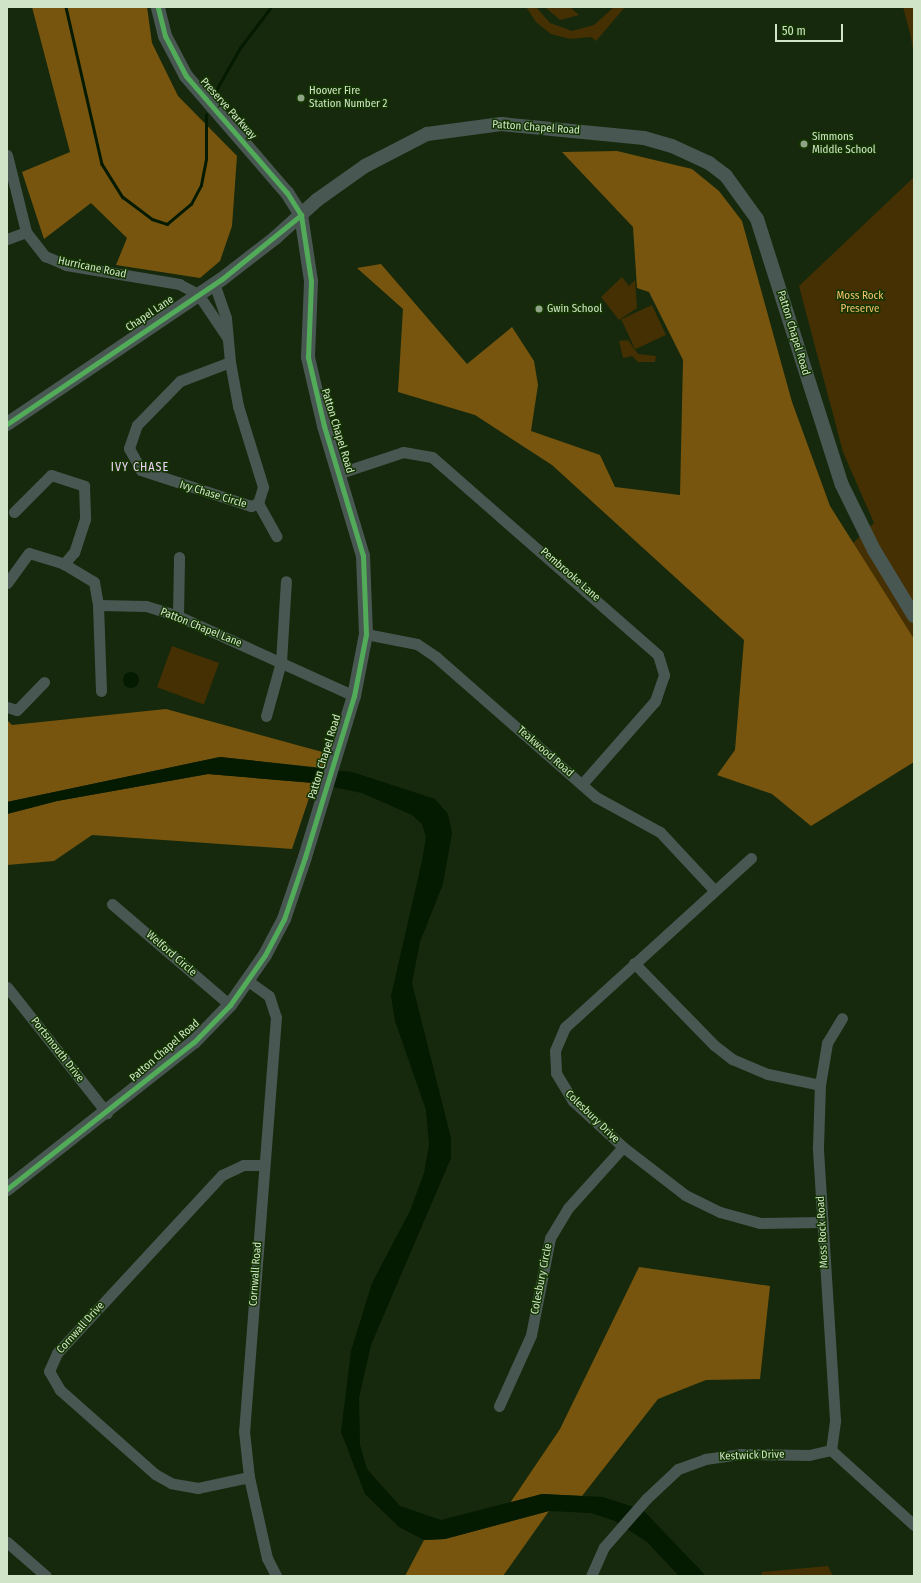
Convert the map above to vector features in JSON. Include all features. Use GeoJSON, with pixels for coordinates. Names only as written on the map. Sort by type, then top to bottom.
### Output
{"type":"FeatureCollection","features":[{"type":"Feature","properties":{"kind":"street","name":"Preserve Parkway"},"geometry":{"type":"LineString","coordinates":[[158,7],[165,36],[186,76],[287,193],[301,215]]}},
{"type":"Feature","properties":{"kind":"street","name":"Patton Chapel Road"},"geometry":{"type":"LineString","coordinates":[[7,1189],[107,1113],[194,1042],[230,1005],[284,919],[322,803],[354,696],[366,634],[362,556],[308,357],[311,281],[301,215],[365,166],[393,150],[427,134],[462,126],[501,124],[644,138],[672,146],[709,163],[726,176],[757,219],[842,485],[874,550],[914,616]]}},
{"type":"Feature","properties":{"kind":"street","name":"Hurricane Road"},"geometry":{"type":"LineString","coordinates":[[7,155],[26,232],[45,256],[66,265],[179,284],[198,294]]}},
{"type":"Feature","properties":{"kind":"street","name":"Chapel Lane"},"geometry":{"type":"LineString","coordinates":[[7,424],[214,283],[301,215]]}},
{"type":"Feature","properties":{"kind":"street"},"geometry":{"type":"LineString","coordinates":[[7,239],[26,232]]}},
{"type":"Feature","properties":{"kind":"street","name":"Ivy Chase Circle"},"geometry":{"type":"LineString","coordinates":[[214,283],[226,318],[226,337],[238,406],[261,476],[263,487],[258,504],[241,505],[153,476],[135,463],[129,448],[137,425],[180,381],[230,362]]}},
{"type":"Feature","properties":{"kind":"street","name":"Ivy Chase Circle"},"geometry":{"type":"LineString","coordinates":[[198,294],[226,337]]}},
{"type":"Feature","properties":{"kind":"street","name":"Pembrooke Lane"},"geometry":{"type":"LineString","coordinates":[[340,473],[403,452],[432,457],[658,655],[664,675],[655,701],[582,784]]}},
{"type":"Feature","properties":{"kind":"street"},"geometry":{"type":"LineString","coordinates":[[14,512],[51,475],[84,486],[84,525],[74,552],[64,564]]}},
{"type":"Feature","properties":{"kind":"street"},"geometry":{"type":"LineString","coordinates":[[258,504],[276,536]]}},
{"type":"Feature","properties":{"kind":"street"},"geometry":{"type":"LineString","coordinates":[[7,583],[29,554],[64,564],[94,582],[98,605],[101,691]]}},
{"type":"Feature","properties":{"kind":"street"},"geometry":{"type":"LineString","coordinates":[[178,616],[179,557]]}},
{"type":"Feature","properties":{"kind":"street"},"geometry":{"type":"LineString","coordinates":[[266,716],[281,662],[286,581]]}},
{"type":"Feature","properties":{"kind":"street","name":"Patton Chapel Lane"},"geometry":{"type":"LineString","coordinates":[[98,605],[146,606],[178,616],[354,696]]}},
{"type":"Feature","properties":{"kind":"street","name":"Teakwood Road"},"geometry":{"type":"LineString","coordinates":[[366,634],[417,644],[608,805],[660,832],[714,890]]}},
{"type":"Feature","properties":{"kind":"street"},"geometry":{"type":"LineString","coordinates":[[7,707],[17,710],[44,682]]}},
{"type":"Feature","properties":{"kind":"street","name":"Colesbury Drive"},"geometry":{"type":"LineString","coordinates":[[751,858],[565,1027],[555,1051],[556,1074],[564,1092],[623,1147],[685,1194],[720,1212],[760,1223],[821,1222]]}},
{"type":"Feature","properties":{"kind":"street","name":"Welford Circle"},"geometry":{"type":"LineString","coordinates":[[112,904],[230,1005]]}},
{"type":"Feature","properties":{"kind":"street"},"geometry":{"type":"LineString","coordinates":[[634,963],[714,1045],[732,1058],[768,1074],[820,1085]]}},
{"type":"Feature","properties":{"kind":"street","name":"Cornwall Road"},"geometry":{"type":"LineString","coordinates":[[247,980],[269,996],[276,1017],[244,1431],[249,1477],[267,1558],[276,1576]]}},
{"type":"Feature","properties":{"kind":"street","name":"Portsmouth Drive"},"geometry":{"type":"LineString","coordinates":[[7,987],[107,1113]]}},
{"type":"Feature","properties":{"kind":"street","name":"Moss Rock Road"},"geometry":{"type":"LineString","coordinates":[[831,1450],[835,1420],[821,1222],[820,1085],[827,1043],[842,1018]]}},
{"type":"Feature","properties":{"kind":"street","name":"Colesbury Circle"},"geometry":{"type":"LineString","coordinates":[[499,1406],[531,1335],[550,1238],[568,1208],[623,1147]]}},
{"type":"Feature","properties":{"kind":"street","name":"Cornwall Drive"},"geometry":{"type":"LineString","coordinates":[[249,1477],[198,1488],[171,1484],[155,1474],[60,1390],[49,1371],[57,1353],[222,1174],[242,1165],[264,1165]]}},
{"type":"Feature","properties":{"kind":"street"},"geometry":{"type":"LineString","coordinates":[[831,1450],[914,1525]]}},
{"type":"Feature","properties":{"kind":"street","name":"Kestwick Drive"},"geometry":{"type":"LineString","coordinates":[[591,1576],[614,1534],[646,1499],[678,1469],[705,1459],[740,1454],[809,1455],[831,1450]]}},
{"type":"Feature","properties":{"kind":"street"},"geometry":{"type":"LineString","coordinates":[[7,1542],[46,1576]]}},
{"type":"Feature","properties":{"kind":"green space"},"geometry":{"type":"Polygon","coordinates":[[[526,7],[536,7],[550,23],[572,31],[594,25],[614,7],[625,7],[596,41],[591,37],[570,39],[551,34],[536,22],[526,7]]]}},
{"type":"Feature","properties":{"kind":"green space"},"geometry":{"type":"Polygon","coordinates":[[[545,7],[570,7],[579,15],[560,20],[545,7]]]}},
{"type":"Feature","properties":{"kind":"green space"},"geometry":{"type":"Polygon","coordinates":[[[903,7],[914,7],[914,58],[911,37],[903,7]]]}},
{"type":"Feature","properties":{"kind":"green space","name":"Moss Rock Preserve"},"geometry":{"type":"Polygon","coordinates":[[[914,177],[914,668],[847,549],[874,523],[843,452],[799,286],[914,177]]]}},
{"type":"Feature","properties":{"kind":"green space"},"geometry":{"type":"Polygon","coordinates":[[[622,277],[629,286],[635,280],[637,308],[619,320],[601,297],[622,277]]]}},
{"type":"Feature","properties":{"kind":"green space"},"geometry":{"type":"Polygon","coordinates":[[[652,305],[666,335],[635,349],[621,319],[652,305]]]}},
{"type":"Feature","properties":{"kind":"green space"},"geometry":{"type":"Polygon","coordinates":[[[628,340],[638,354],[656,356],[655,362],[638,362],[632,356],[623,358],[619,341],[628,340]]]}},
{"type":"Feature","properties":{"kind":"green space"},"geometry":{"type":"Polygon","coordinates":[[[172,646],[219,663],[204,704],[157,687],[172,646]]]}},
{"type":"Feature","properties":{"kind":"green space"},"geometry":{"type":"Polygon","coordinates":[[[828,1566],[833,1576],[761,1576],[762,1572],[828,1566]]]}},
{"type":"Feature","properties":{"kind":"shaded area"},"geometry":{"type":"Polygon","coordinates":[[[32,7],[147,7],[152,43],[178,96],[237,156],[232,226],[220,261],[200,278],[116,265],[127,238],[91,203],[44,239],[22,172],[70,152],[32,7]]]}},
{"type":"Feature","properties":{"kind":"shaded area"},"geometry":{"type":"Polygon","coordinates":[[[617,151],[692,169],[719,191],[742,221],[792,402],[830,506],[914,639],[914,762],[811,826],[772,794],[717,775],[735,750],[744,640],[552,465],[475,415],[398,392],[403,309],[357,268],[381,264],[467,364],[512,327],[534,361],[538,385],[531,431],[600,455],[615,487],[680,495],[683,360],[649,292],[637,288],[633,227],[562,152],[617,151]]]}},
{"type":"Feature","properties":{"kind":"shaded area"},"geometry":{"type":"Polygon","coordinates":[[[131,672],[137,674],[139,680],[137,686],[131,688],[125,686],[123,680],[125,674],[131,672]]]}},
{"type":"Feature","properties":{"kind":"shaded area"},"geometry":{"type":"Polygon","coordinates":[[[166,709],[326,753],[323,768],[220,757],[7,802],[7,720],[12,725],[166,709]]]}},
{"type":"Feature","properties":{"kind":"shaded area"},"geometry":{"type":"Polygon","coordinates":[[[220,757],[352,772],[435,799],[448,814],[452,833],[443,884],[420,942],[412,983],[451,1138],[451,1158],[371,1345],[359,1398],[360,1445],[367,1469],[400,1506],[441,1520],[542,1494],[603,1497],[643,1510],[706,1576],[679,1576],[647,1542],[615,1521],[591,1513],[549,1511],[445,1539],[424,1540],[399,1527],[365,1494],[341,1432],[351,1351],[372,1283],[410,1211],[424,1173],[429,1145],[426,1110],[395,1021],[391,996],[422,861],[426,837],[422,824],[412,815],[362,793],[314,783],[208,774],[57,801],[7,814],[7,802],[220,757]]]}},
{"type":"Feature","properties":{"kind":"shaded area"},"geometry":{"type":"Polygon","coordinates":[[[208,774],[314,783],[292,849],[92,835],[54,861],[7,865],[7,814],[57,801],[208,774]]]}},
{"type":"Feature","properties":{"kind":"shaded area"},"geometry":{"type":"Polygon","coordinates":[[[639,1267],[770,1286],[760,1379],[706,1380],[658,1399],[582,1496],[542,1494],[510,1503],[560,1429],[639,1267]]]}},
{"type":"Feature","properties":{"kind":"shaded area"},"geometry":{"type":"Polygon","coordinates":[[[549,1511],[503,1576],[405,1576],[424,1540],[445,1539],[549,1511]]]}},
{"type":"Feature","properties":{"kind":"waterway"},"geometry":{"type":"LineString","coordinates":[[66,7],[102,164],[123,197],[152,219],[167,224],[191,204],[201,185],[206,159],[206,115]]}},
{"type":"Feature","properties":{"kind":"waterway"},"geometry":{"type":"LineString","coordinates":[[215,92],[240,48],[271,7]]}},
{"type":"Feature","properties":{"kind":"cycle path"},"geometry":{"type":"LineString","coordinates":[[7,1189],[194,1042],[230,1005],[265,955],[284,919],[305,857],[354,696],[366,634],[363,556],[324,426],[308,357],[311,281],[301,215],[287,193],[186,76],[165,36],[158,7]]}},
{"type":"Feature","properties":{"kind":"cycle path"},"geometry":{"type":"LineString","coordinates":[[7,424],[222,279],[301,215]]}},
{"type":"Feature","properties":{"kind":"place","name":"Hoover Fire Station Number 2"},"geometry":{"type":"Point","coordinates":[301,98]}},
{"type":"Feature","properties":{"kind":"place","name":"Simmons Middle School"},"geometry":{"type":"Point","coordinates":[804,144]}},
{"type":"Feature","properties":{"kind":"place","name":"Gwin School"},"geometry":{"type":"Point","coordinates":[539,309]}},
{"type":"Feature","properties":{"kind":"district","name":"IVY CHASE"},"geometry":{"type":"Point","coordinates":[140,468]}}]}
